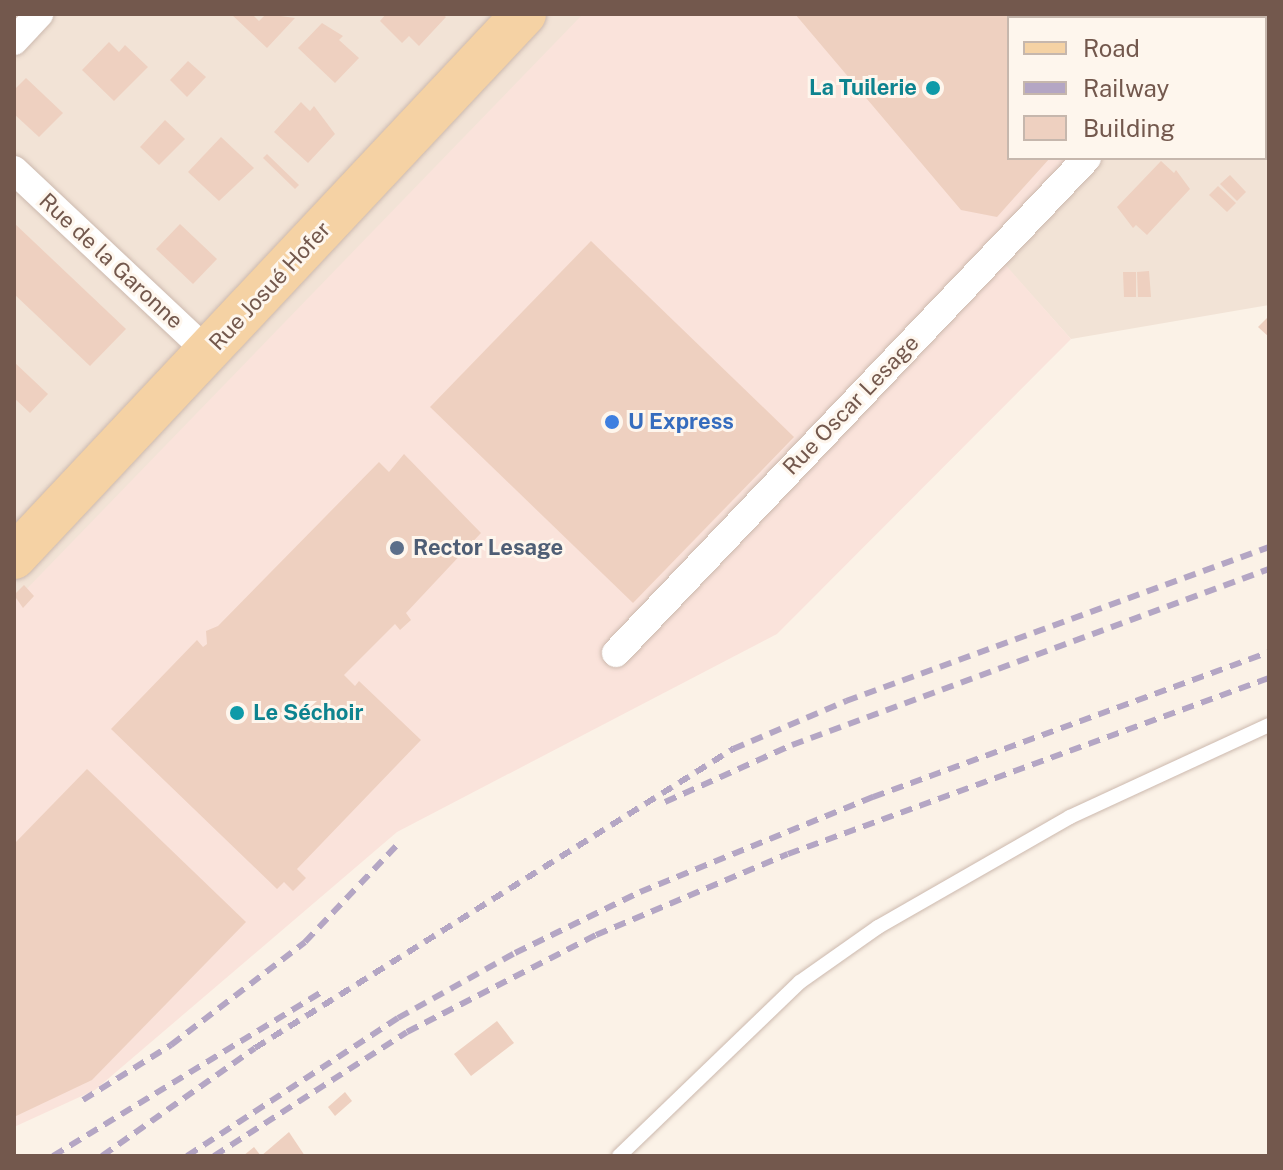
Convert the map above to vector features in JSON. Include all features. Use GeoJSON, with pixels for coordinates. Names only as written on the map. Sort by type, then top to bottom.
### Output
{"type":"FeatureCollection","features":[{"type":"Feature","properties":{"kind":"main road","name":"Rue Josué Hofer"},"geometry":{"type":"LineString","coordinates":[[15,555],[524,14]]}},
{"type":"Feature","properties":{"kind":"street"},"geometry":{"type":"LineString","coordinates":[[14,41],[39,14]]}},
{"type":"Feature","properties":{"kind":"street","name":"Rue Oscar Lesage"},"geometry":{"type":"LineString","coordinates":[[616,653],[1085,160]]}},
{"type":"Feature","properties":{"kind":"street","name":"Rue de la Garonne"},"geometry":{"type":"LineString","coordinates":[[14,170],[208,352]]}},
{"type":"Feature","properties":{"kind":"lane"},"geometry":{"type":"LineString","coordinates":[[619,1156],[800,982],[878,927],[1070,817],[1269,725]]}},
{"type":"Feature","properties":{"kind":"shaded area"},"geometry":{"type":"Polygon","coordinates":[[[14,14],[584,14],[14,604],[14,14]]]}},
{"type":"Feature","properties":{"kind":"shaded area","name":"La Tuilerie"},"geometry":{"type":"Polygon","coordinates":[[[583,14],[1207,14],[1007,16],[1007,160],[1068,160],[988,245],[1071,339],[777,634],[397,832],[95,1090],[14,1127],[14,602],[583,14]]]}},
{"type":"Feature","properties":{"kind":"shaded area"},"geometry":{"type":"Polygon","coordinates":[[[1269,14],[1269,305],[1071,339],[987,245],[1068,160],[1267,160],[1267,16],[1205,16],[1269,14]]]}},
{"type":"Feature","properties":{"kind":"building"},"geometry":{"type":"Polygon","coordinates":[[[231,14],[252,14],[259,21],[266,14],[295,18],[267,48],[231,14]]]}},
{"type":"Feature","properties":{"kind":"building"},"geometry":{"type":"Polygon","coordinates":[[[386,14],[442,14],[446,17],[419,46],[409,36],[402,43],[380,21],[386,14]]]}},
{"type":"Feature","properties":{"kind":"building","name":"La Tuilerie"},"geometry":{"type":"Polygon","coordinates":[[[795,14],[1081,16],[1007,16],[1007,160],[1048,160],[997,217],[961,210],[795,14]]]}},
{"type":"Feature","properties":{"kind":"building"},"geometry":{"type":"Polygon","coordinates":[[[322,23],[343,36],[339,40],[359,58],[335,83],[298,48],[322,23]]]}},
{"type":"Feature","properties":{"kind":"building"},"geometry":{"type":"Polygon","coordinates":[[[109,42],[119,52],[125,45],[148,67],[114,101],[82,70],[109,42]]]}},
{"type":"Feature","properties":{"kind":"building"},"geometry":{"type":"Polygon","coordinates":[[[188,61],[206,77],[187,97],[170,80],[188,61]]]}},
{"type":"Feature","properties":{"kind":"building"},"geometry":{"type":"Polygon","coordinates":[[[26,78],[63,113],[39,137],[14,114],[14,90],[26,78]]]}},
{"type":"Feature","properties":{"kind":"building"},"geometry":{"type":"Polygon","coordinates":[[[301,102],[310,111],[314,106],[335,134],[308,163],[274,132],[301,102]]]}},
{"type":"Feature","properties":{"kind":"building"},"geometry":{"type":"Polygon","coordinates":[[[165,120],[185,139],[159,165],[140,147],[165,120]]]}},
{"type":"Feature","properties":{"kind":"building"},"geometry":{"type":"Polygon","coordinates":[[[221,137],[254,168],[219,201],[188,172],[221,137]]]}},
{"type":"Feature","properties":{"kind":"building"},"geometry":{"type":"Polygon","coordinates":[[[267,154],[299,185],[295,189],[263,158],[267,154]]]}},
{"type":"Feature","properties":{"kind":"building"},"geometry":{"type":"Polygon","coordinates":[[[1161,161],[1174,173],[1176,170],[1190,189],[1147,235],[1136,225],[1133,228],[1117,207],[1161,161]]]}},
{"type":"Feature","properties":{"kind":"building"},"geometry":{"type":"Polygon","coordinates":[[[1230,175],[1246,192],[1237,201],[1220,184],[1230,175]]]}},
{"type":"Feature","properties":{"kind":"building"},"geometry":{"type":"Polygon","coordinates":[[[1218,186],[1236,203],[1227,212],[1209,195],[1218,186]]]}},
{"type":"Feature","properties":{"kind":"building"},"geometry":{"type":"Polygon","coordinates":[[[14,223],[126,329],[90,366],[14,294],[14,223]]]}},
{"type":"Feature","properties":{"kind":"building"},"geometry":{"type":"Polygon","coordinates":[[[180,224],[217,259],[193,284],[156,249],[180,224]]]}},
{"type":"Feature","properties":{"kind":"building","name":"U Express"},"geometry":{"type":"Polygon","coordinates":[[[591,241],[794,437],[633,603],[430,407],[591,241]]]}},
{"type":"Feature","properties":{"kind":"building"},"geometry":{"type":"Polygon","coordinates":[[[1149,271],[1151,297],[1138,297],[1137,272],[1149,271]]]}},
{"type":"Feature","properties":{"kind":"building"},"geometry":{"type":"Polygon","coordinates":[[[1123,272],[1136,272],[1136,297],[1124,297],[1123,272]]]}},
{"type":"Feature","properties":{"kind":"building"},"geometry":{"type":"Polygon","coordinates":[[[1269,316],[1269,337],[1258,327],[1269,316]]]}},
{"type":"Feature","properties":{"kind":"building"},"geometry":{"type":"Polygon","coordinates":[[[14,362],[48,394],[30,413],[14,398],[14,362]]]}},
{"type":"Feature","properties":{"kind":"building"},"geometry":{"type":"Polygon","coordinates":[[[404,454],[481,533],[406,613],[411,620],[400,630],[395,624],[344,675],[355,686],[359,681],[421,740],[297,869],[306,878],[293,891],[284,882],[277,889],[111,729],[197,640],[203,647],[207,644],[206,631],[218,626],[379,462],[389,472],[404,454]]]}},
{"type":"Feature","properties":{"kind":"building"},"geometry":{"type":"Polygon","coordinates":[[[24,585],[34,596],[23,608],[14,595],[24,585]]]}},
{"type":"Feature","properties":{"kind":"building"},"geometry":{"type":"Polygon","coordinates":[[[87,769],[246,922],[92,1080],[14,1117],[14,844],[87,769]]]}},
{"type":"Feature","properties":{"kind":"building"},"geometry":{"type":"Polygon","coordinates":[[[497,1021],[514,1043],[471,1076],[454,1054],[497,1021]]]}},
{"type":"Feature","properties":{"kind":"building"},"geometry":{"type":"Polygon","coordinates":[[[345,1092],[352,1101],[335,1116],[328,1107],[345,1092]]]}},
{"type":"Feature","properties":{"kind":"building"},"geometry":{"type":"Polygon","coordinates":[[[289,1132],[305,1156],[261,1156],[289,1132]]]}},
{"type":"Feature","properties":{"kind":"building"},"geometry":{"type":"Polygon","coordinates":[[[254,1147],[261,1156],[243,1156],[254,1147]]]}},
{"type":"Feature","properties":{"kind":"railway"},"geometry":{"type":"LineString","coordinates":[[102,1156],[255,1048],[733,749],[846,701],[1269,547]]}},
{"type":"Feature","properties":{"kind":"railway"},"geometry":{"type":"LineString","coordinates":[[665,802],[792,745],[1269,569]]}},
{"type":"Feature","properties":{"kind":"railway"},"geometry":{"type":"LineString","coordinates":[[187,1156],[398,1018],[515,953],[640,892],[873,797],[1269,652]]}},
{"type":"Feature","properties":{"kind":"railway"},"geometry":{"type":"LineString","coordinates":[[214,1156],[407,1032],[596,935],[788,854],[1269,678]]}},
{"type":"Feature","properties":{"kind":"railway"},"geometry":{"type":"LineString","coordinates":[[83,1100],[171,1045],[305,942],[399,843]]}},
{"type":"Feature","properties":{"kind":"railway"},"geometry":{"type":"LineString","coordinates":[[53,1156],[320,993]]}},
{"type":"Feature","properties":{"kind":"place","name":"La Tuilerie"},"geometry":{"type":"Point","coordinates":[933,88]}},
{"type":"Feature","properties":{"kind":"place","name":"U Express"},"geometry":{"type":"Point","coordinates":[612,422]}},
{"type":"Feature","properties":{"kind":"place","name":"Rector Lesage"},"geometry":{"type":"Point","coordinates":[397,548]}},
{"type":"Feature","properties":{"kind":"place","name":"Le Séchoir"},"geometry":{"type":"Point","coordinates":[237,713]}}]}
